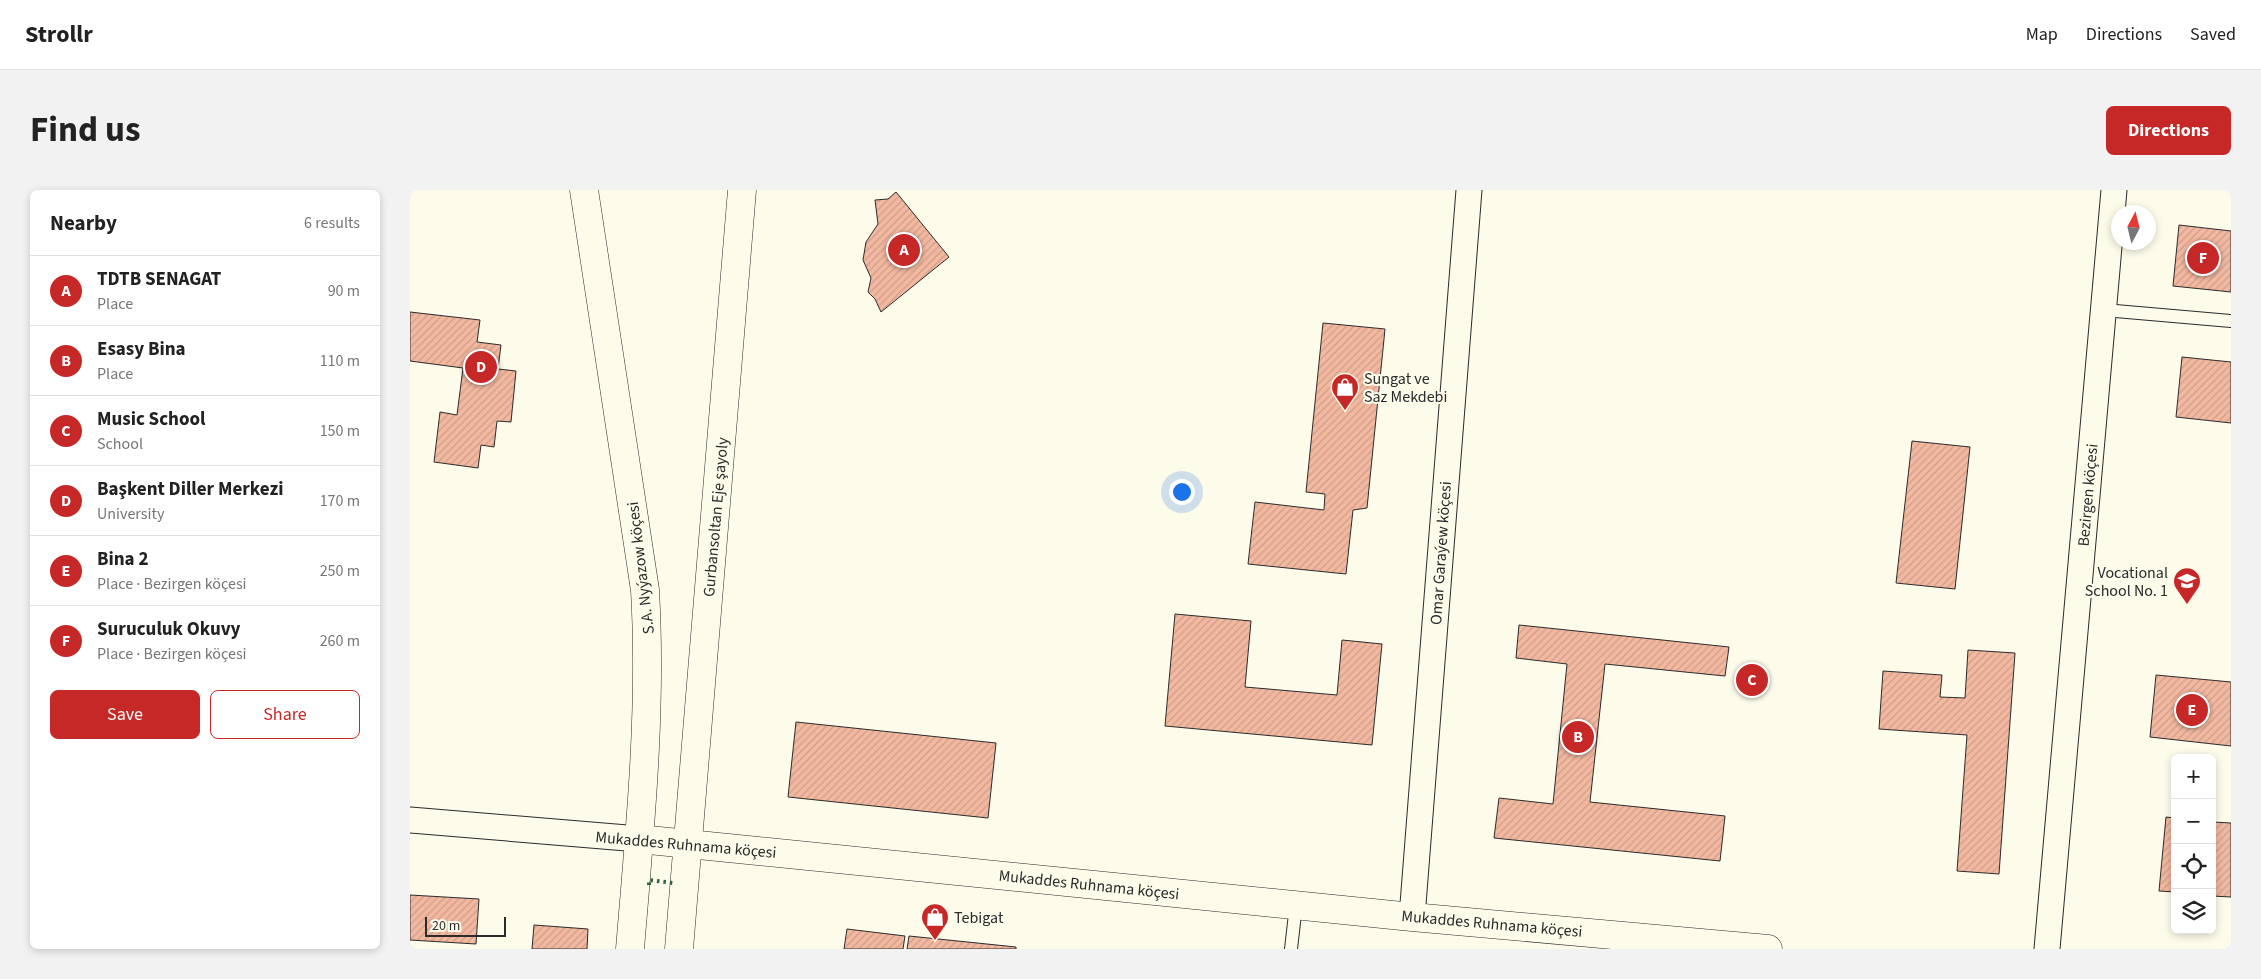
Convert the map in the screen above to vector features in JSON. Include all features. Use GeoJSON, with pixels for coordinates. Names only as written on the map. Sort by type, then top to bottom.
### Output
{"type":"FeatureCollection","features":[{"type":"Feature","properties":{"kind":"main road","name":"S.A. Nyýazow köçesi"},"geometry":{"type":"LineString","coordinates":[[584,190],[645,590],[649,655],[644,784],[630,949]]}},
{"type":"Feature","properties":{"kind":"main road","name":"Gurbansoltan Eje şayoly"},"geometry":{"type":"LineString","coordinates":[[688,844],[742,190]]}},
{"type":"Feature","properties":{"kind":"main road","name":"Mukaddes Ruhnama köçesi"},"geometry":{"type":"LineString","coordinates":[[639,839],[1412,916],[1672,944],[1768,949]]}},
{"type":"Feature","properties":{"kind":"main road"},"geometry":{"type":"LineString","coordinates":[[679,949],[688,844]]}},
{"type":"Feature","properties":{"kind":"street","name":"Omar Garaýew köçesi"},"geometry":{"type":"LineString","coordinates":[[1412,916],[1469,190]]}},
{"type":"Feature","properties":{"kind":"street","name":"Bezirgen köçesi"},"geometry":{"type":"LineString","coordinates":[[2047,949],[2114,190]]}},
{"type":"Feature","properties":{"kind":"street","name":"Mukaddes Ruhnama köçesi"},"geometry":{"type":"LineString","coordinates":[[410,820],[639,839]]}},
{"type":"Feature","properties":{"kind":"lane"},"geometry":{"type":"LineString","coordinates":[[2104,310],[2231,322]]}},
{"type":"Feature","properties":{"kind":"lane"},"geometry":{"type":"LineString","coordinates":[[1291,949],[1296,905]]}},
{"type":"Feature","properties":{"kind":"building"},"geometry":{"type":"Polygon","coordinates":[[[896,192],[949,257],[881,312],[875,299],[868,292],[871,278],[863,260],[866,242],[878,224],[875,200],[888,199],[896,192]]]}},
{"type":"Feature","properties":{"kind":"building"},"geometry":{"type":"Polygon","coordinates":[[[2179,225],[2231,231],[2231,292],[2173,286],[2179,225]]]}},
{"type":"Feature","properties":{"kind":"building"},"geometry":{"type":"Polygon","coordinates":[[[410,312],[480,320],[477,342],[501,345],[498,369],[516,371],[511,422],[497,421],[494,447],[481,445],[478,468],[434,462],[440,412],[457,415],[463,368],[410,361],[410,312]]]}},
{"type":"Feature","properties":{"kind":"building","name":"Sungat ve Saz Mekdebi"},"geometry":{"type":"Polygon","coordinates":[[[1323,323],[1385,329],[1367,508],[1353,510],[1346,574],[1248,564],[1255,502],[1324,510],[1325,494],[1306,492],[1323,323]]]}},
{"type":"Feature","properties":{"kind":"building"},"geometry":{"type":"Polygon","coordinates":[[[2182,357],[2231,362],[2231,423],[2176,417],[2182,357]]]}},
{"type":"Feature","properties":{"kind":"building"},"geometry":{"type":"Polygon","coordinates":[[[1912,441],[1970,447],[1955,589],[1896,583],[1912,441]]]}},
{"type":"Feature","properties":{"kind":"building"},"geometry":{"type":"Polygon","coordinates":[[[1175,614],[1251,621],[1245,687],[1337,695],[1342,640],[1382,644],[1372,745],[1165,726],[1175,614]]]}},
{"type":"Feature","properties":{"kind":"building"},"geometry":{"type":"Polygon","coordinates":[[[1519,625],[1729,647],[1725,676],[1605,664],[1590,802],[1725,816],[1720,861],[1494,838],[1499,798],[1553,804],[1567,664],[1516,658],[1519,625]]]}},
{"type":"Feature","properties":{"kind":"building"},"geometry":{"type":"Polygon","coordinates":[[[1968,650],[2015,653],[1999,874],[1957,871],[1967,735],[1879,729],[1883,671],[1942,675],[1940,697],[1965,698],[1968,650]]]}},
{"type":"Feature","properties":{"kind":"building"},"geometry":{"type":"Polygon","coordinates":[[[2156,675],[2231,682],[2231,746],[2150,737],[2156,675]]]}},
{"type":"Feature","properties":{"kind":"building"},"geometry":{"type":"Polygon","coordinates":[[[796,722],[996,743],[988,818],[788,797],[796,722]]]}},
{"type":"Feature","properties":{"kind":"building"},"geometry":{"type":"Polygon","coordinates":[[[2166,817],[2171,818],[2171,892],[2159,891],[2166,817]]]}},
{"type":"Feature","properties":{"kind":"building"},"geometry":{"type":"Polygon","coordinates":[[[2216,822],[2231,823],[2231,897],[2216,896],[2216,822]]]}},
{"type":"Feature","properties":{"kind":"building"},"geometry":{"type":"Polygon","coordinates":[[[410,895],[479,899],[476,944],[410,940],[410,895]]]}},
{"type":"Feature","properties":{"kind":"building"},"geometry":{"type":"Polygon","coordinates":[[[534,925],[588,929],[587,949],[532,949],[534,925]]]}},
{"type":"Feature","properties":{"kind":"building"},"geometry":{"type":"Polygon","coordinates":[[[847,929],[905,936],[903,949],[844,949],[847,929]]]}},
{"type":"Feature","properties":{"kind":"building","name":"Tebigat"},"geometry":{"type":"Polygon","coordinates":[[[909,936],[1016,947],[1016,949],[907,949],[909,936]]]}},
{"type":"Feature","properties":{"kind":"hedge"},"geometry":{"type":"LineString","coordinates":[[649,885],[649,880],[673,883]]}},
{"type":"Feature","properties":{"kind":"place","name":"TDTB SENAGAT"},"geometry":{"type":"Point","coordinates":[904,250]}},
{"type":"Feature","properties":{"kind":"place","name":"Suruculuk Okuvy"},"geometry":{"type":"Point","coordinates":[2203,258]}},
{"type":"Feature","properties":{"kind":"place","name":"Başkent Diller Merkezi"},"geometry":{"type":"Point","coordinates":[481,367]}},
{"type":"Feature","properties":{"kind":"place","name":"Sungat ve Saz Mekdebi"},"geometry":{"type":"Point","coordinates":[1345,411]}},
{"type":"Feature","properties":{"kind":"place","name":"Vocational School No. 1"},"geometry":{"type":"Point","coordinates":[2187,605]}},
{"type":"Feature","properties":{"kind":"place","name":"Music School"},"geometry":{"type":"Point","coordinates":[1752,680]}},
{"type":"Feature","properties":{"kind":"place","name":"Bina 2"},"geometry":{"type":"Point","coordinates":[2192,710]}},
{"type":"Feature","properties":{"kind":"place","name":"Esasy Bina"},"geometry":{"type":"Point","coordinates":[1578,737]}},
{"type":"Feature","properties":{"kind":"place","name":"Tebigat"},"geometry":{"type":"Point","coordinates":[935,941]}}]}
